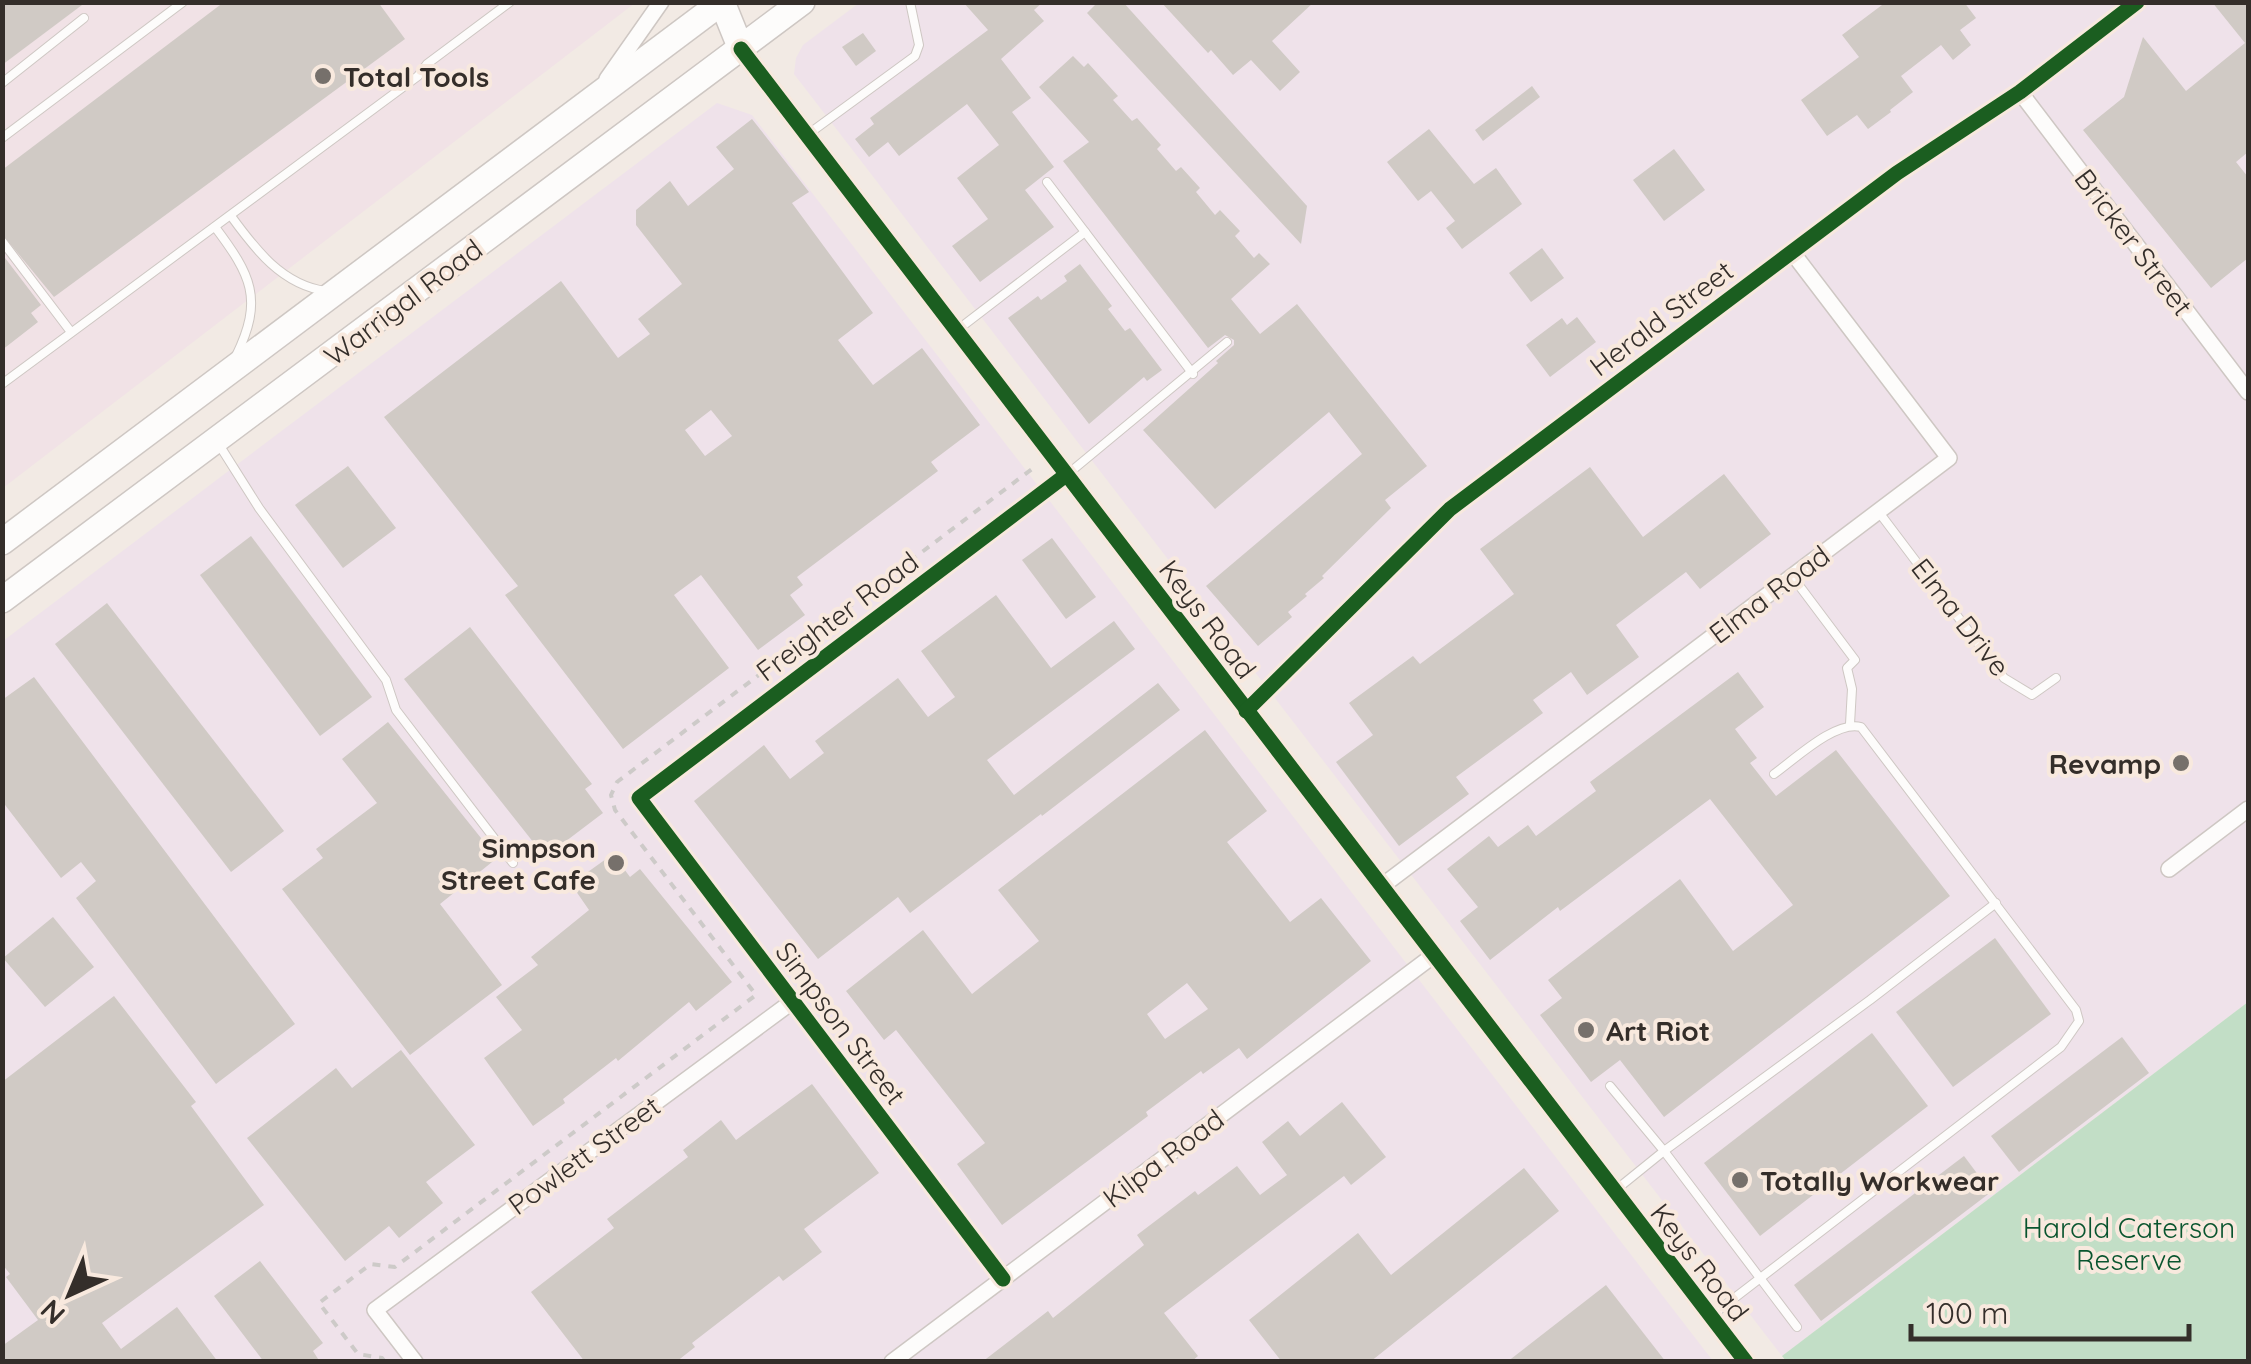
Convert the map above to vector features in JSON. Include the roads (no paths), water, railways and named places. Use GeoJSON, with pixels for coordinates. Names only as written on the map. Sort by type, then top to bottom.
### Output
{"type":"FeatureCollection","features":[{"type":"Feature","properties":{"kind":"highway","name":"Warrigal Road"},"geometry":{"type":"LineString","coordinates":[[2,600],[802,2]]}},
{"type":"Feature","properties":{"kind":"highway","name":"Warrigal Road"},"geometry":{"type":"LineString","coordinates":[[2,542],[589,102],[710,6]]}},
{"type":"Feature","properties":{"kind":"highway"},"geometry":{"type":"LineString","coordinates":[[710,6],[741,48]]}},
{"type":"Feature","properties":{"kind":"highway"},"geometry":{"type":"LineString","coordinates":[[46,510],[74,546]]}},
{"type":"Feature","properties":{"kind":"street"},"geometry":{"type":"LineString","coordinates":[[589,102],[647,27],[661,2]]}},
{"type":"Feature","properties":{"kind":"street","name":"Herald Street"},"geometry":{"type":"LineString","coordinates":[[1246,711],[1450,508],[1897,173],[2020,92],[2137,2]]}},
{"type":"Feature","properties":{"kind":"street","name":"Keys Road"},"geometry":{"type":"LineString","coordinates":[[741,48],[1746,1362]]}},
{"type":"Feature","properties":{"kind":"street","name":"Bricker Street"},"geometry":{"type":"LineString","coordinates":[[2020,92],[2248,392]]}},
{"type":"Feature","properties":{"kind":"street","name":"Elma Road"},"geometry":{"type":"LineString","coordinates":[[1382,886],[1949,458],[1792,252]]}},
{"type":"Feature","properties":{"kind":"street","name":"Freighter Road"},"geometry":{"type":"LineString","coordinates":[[639,798],[1066,475]]}},
{"type":"Feature","properties":{"kind":"street","name":"Simpson Street"},"geometry":{"type":"LineString","coordinates":[[639,798],[1003,1279]]}},
{"type":"Feature","properties":{"kind":"street"},"geometry":{"type":"LineString","coordinates":[[2169,869],[2248,809]]}},
{"type":"Feature","properties":{"kind":"street","name":"Kilpa Road"},"geometry":{"type":"LineString","coordinates":[[892,1362],[1434,955]]}},
{"type":"Feature","properties":{"kind":"street","name":"Powlett Street"},"geometry":{"type":"LineString","coordinates":[[415,1362],[375,1310],[792,1001]]}},
{"type":"Feature","properties":{"kind":"lane"},"geometry":{"type":"LineString","coordinates":[[2,138],[183,2]]}},
{"type":"Feature","properties":{"kind":"lane"},"geometry":{"type":"LineString","coordinates":[[2,384],[215,228],[510,2]]}},
{"type":"Feature","properties":{"kind":"lane"},"geometry":{"type":"LineString","coordinates":[[807,135],[915,56],[919,45],[910,2]]}},
{"type":"Feature","properties":{"kind":"lane"},"geometry":{"type":"LineString","coordinates":[[2,82],[84,18]]}},
{"type":"Feature","properties":{"kind":"lane"},"geometry":{"type":"LineString","coordinates":[[1047,182],[1192,374]]}},
{"type":"Feature","properties":{"kind":"lane"},"geometry":{"type":"LineString","coordinates":[[230,216],[262,258],[294,280],[310,289],[340,290]]}},
{"type":"Feature","properties":{"kind":"lane"},"geometry":{"type":"LineString","coordinates":[[215,228],[243,266],[252,302],[250,325],[228,373]]}},
{"type":"Feature","properties":{"kind":"lane"},"geometry":{"type":"LineString","coordinates":[[956,331],[1085,232]]}},
{"type":"Feature","properties":{"kind":"lane"},"geometry":{"type":"LineString","coordinates":[[2,241],[70,332]]}},
{"type":"Feature","properties":{"kind":"lane"},"geometry":{"type":"LineString","coordinates":[[1066,475],[1227,342]]}},
{"type":"Feature","properties":{"kind":"lane"},"geometry":{"type":"LineString","coordinates":[[216,440],[280,538],[386,680],[396,710],[512,864]]}},
{"type":"Feature","properties":{"kind":"lane","name":"Elma Drive"},"geometry":{"type":"LineString","coordinates":[[1878,511],[2004,678],[2032,694],[2056,678]]}},
{"type":"Feature","properties":{"kind":"lane"},"geometry":{"type":"LineString","coordinates":[[1792,576],[1855,660],[1847,668],[1852,688],[1850,724]]}},
{"type":"Feature","properties":{"kind":"lane"},"geometry":{"type":"LineString","coordinates":[[1711,1316],[2061,1046],[2076,1028],[2076,1010],[1861,726],[1850,724],[1836,730],[1774,774]]}},
{"type":"Feature","properties":{"kind":"lane"},"geometry":{"type":"LineString","coordinates":[[1613,1191],[1996,903]]}},
{"type":"Feature","properties":{"kind":"lane"},"geometry":{"type":"LineString","coordinates":[[1610,1086],[1798,1328]]}},
{"type":"Feature","properties":{"kind":"place","name":"Total Tools"},"geometry":{"type":"Point","coordinates":[323,76]}},
{"type":"Feature","properties":{"kind":"place","name":"Revamp"},"geometry":{"type":"Point","coordinates":[2181,763]}},
{"type":"Feature","properties":{"kind":"place","name":"Simpson Street Cafe"},"geometry":{"type":"Point","coordinates":[616,863]}},
{"type":"Feature","properties":{"kind":"place","name":"Art Riot"},"geometry":{"type":"Point","coordinates":[1586,1030]}},
{"type":"Feature","properties":{"kind":"place","name":"Totally Workwear"},"geometry":{"type":"Point","coordinates":[1740,1180]}},
{"type":"Feature","properties":{"kind":"park label","name":"Harold Caterson Reserve"},"geometry":{"type":"Point","coordinates":[2129,1243]}}]}
